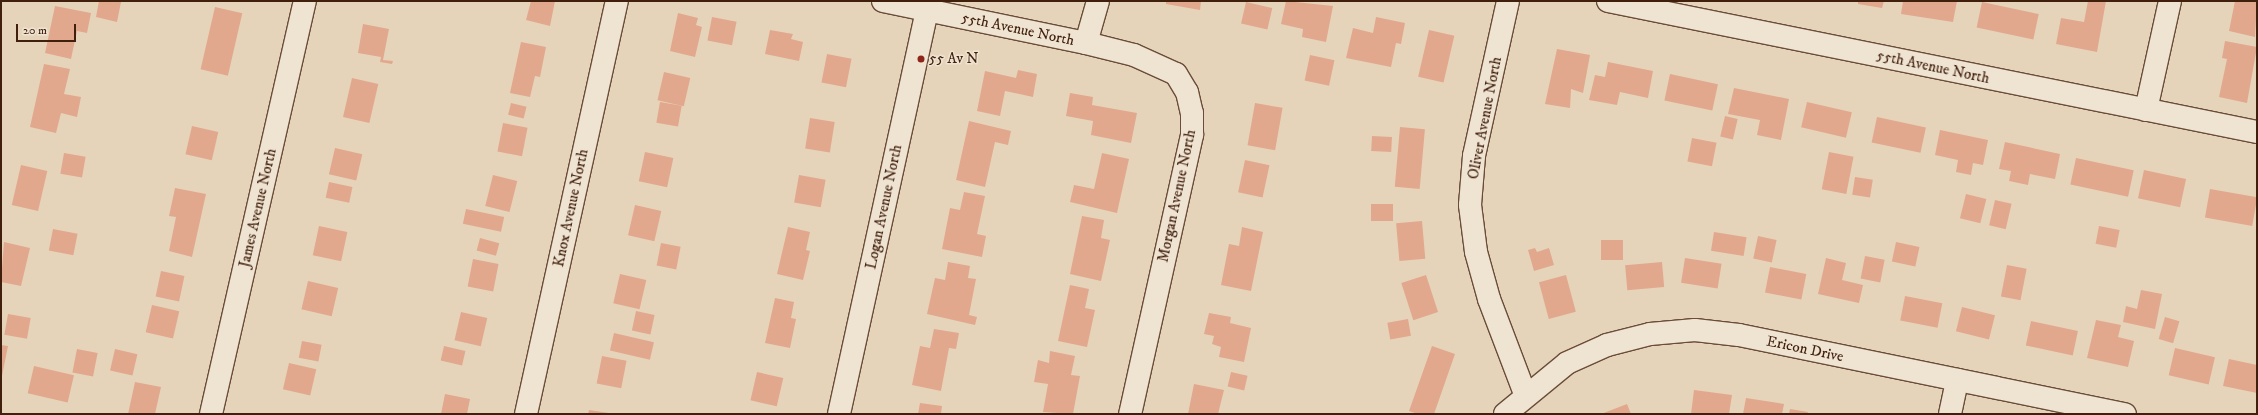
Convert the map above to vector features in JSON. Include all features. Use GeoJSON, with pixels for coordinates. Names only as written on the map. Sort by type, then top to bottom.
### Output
{"type":"FeatureCollection","features":[{"type":"Feature","properties":{"kind":"street","name":"James Avenue North"},"geometry":{"type":"LineString","coordinates":[[211,414],[305,1]]}},
{"type":"Feature","properties":{"kind":"street","name":"Knox Avenue North"},"geometry":{"type":"LineString","coordinates":[[526,414],[617,1]]}},
{"type":"Feature","properties":{"kind":"street","name":"55th Avenue North"},"geometry":{"type":"LineString","coordinates":[[883,1],[928,5],[1086,43],[1098,1]]}},
{"type":"Feature","properties":{"kind":"street","name":"Oliver Avenue North"},"geometry":{"type":"LineString","coordinates":[[1508,1],[1474,156],[1470,205],[1476,252],[1489,299],[1525,394]]}},
{"type":"Feature","properties":{"kind":"street","name":"55th Avenue North"},"geometry":{"type":"LineString","coordinates":[[1608,1],[2257,132]]}},
{"type":"Feature","properties":{"kind":"street"},"geometry":{"type":"LineString","coordinates":[[2146,110],[2170,1]]}},
{"type":"Feature","properties":{"kind":"street","name":"Logan Avenue North"},"geometry":{"type":"LineString","coordinates":[[839,414],[928,5]]}},
{"type":"Feature","properties":{"kind":"street","name":"Morgan Avenue North"},"geometry":{"type":"LineString","coordinates":[[1086,43],[1134,55],[1176,74],[1187,92],[1192,113],[1192,135],[1130,414]]}},
{"type":"Feature","properties":{"kind":"street","name":"Ericon Drive"},"geometry":{"type":"LineString","coordinates":[[1505,414],[1525,394],[1567,363],[1607,345],[1650,334],[1695,330],[1739,335],[2125,414]]}},
{"type":"Feature","properties":{"kind":"street"},"geometry":{"type":"LineString","coordinates":[[1950,414],[1957,380]]}},
{"type":"Feature","properties":{"kind":"building"},"geometry":{"type":"Polygon","coordinates":[[[99,1],[121,2],[117,22],[96,17],[99,1]]]}},
{"type":"Feature","properties":{"kind":"building"},"geometry":{"type":"Polygon","coordinates":[[[531,1],[555,1],[550,26],[526,20],[531,1]]]}},
{"type":"Feature","properties":{"kind":"building"},"geometry":{"type":"Polygon","coordinates":[[[1166,1],[1201,1],[1200,10],[1166,4],[1166,1]]]}},
{"type":"Feature","properties":{"kind":"building"},"geometry":{"type":"Polygon","coordinates":[[[1286,1],[1333,6],[1326,42],[1302,37],[1303,29],[1281,24],[1286,1]]]}},
{"type":"Feature","properties":{"kind":"building"},"geometry":{"type":"Polygon","coordinates":[[[1858,1],[1884,1],[1882,8],[1858,4],[1858,1]]]}},
{"type":"Feature","properties":{"kind":"building"},"geometry":{"type":"Polygon","coordinates":[[[1903,1],[1957,1],[1953,22],[1901,14],[1903,1]]]}},
{"type":"Feature","properties":{"kind":"building"},"geometry":{"type":"Polygon","coordinates":[[[2088,1],[2106,1],[2097,52],[2056,44],[2061,18],[2084,22],[2088,1]]]}},
{"type":"Feature","properties":{"kind":"building"},"geometry":{"type":"Polygon","coordinates":[[[2235,1],[2257,1],[2255,37],[2229,31],[2235,1]]]}},
{"type":"Feature","properties":{"kind":"building"},"geometry":{"type":"Polygon","coordinates":[[[1246,2],[1272,8],[1267,30],[1241,23],[1246,2]]]}},
{"type":"Feature","properties":{"kind":"building"},"geometry":{"type":"Polygon","coordinates":[[[1982,2],[2039,14],[2033,39],[1977,27],[1982,2]]]}},
{"type":"Feature","properties":{"kind":"building"},"geometry":{"type":"Polygon","coordinates":[[[55,6],[91,13],[87,33],[77,31],[71,59],[45,53],[55,6]]]}},
{"type":"Feature","properties":{"kind":"building"},"geometry":{"type":"Polygon","coordinates":[[[215,7],[242,13],[228,76],[201,69],[215,7]]]}},
{"type":"Feature","properties":{"kind":"building"},"geometry":{"type":"Polygon","coordinates":[[[678,13],[698,18],[696,25],[702,27],[695,57],[670,51],[678,13]]]}},
{"type":"Feature","properties":{"kind":"building"},"geometry":{"type":"Polygon","coordinates":[[[712,17],[737,22],[732,45],[707,41],[712,17]]]}},
{"type":"Feature","properties":{"kind":"building"},"geometry":{"type":"Polygon","coordinates":[[[1376,17],[1405,23],[1401,44],[1396,43],[1391,67],[1346,58],[1353,28],[1373,33],[1376,17]]]}},
{"type":"Feature","properties":{"kind":"building"},"geometry":{"type":"Polygon","coordinates":[[[363,24],[389,29],[383,60],[393,61],[392,64],[380,62],[381,57],[358,53],[363,24]]]}},
{"type":"Feature","properties":{"kind":"building"},"geometry":{"type":"Polygon","coordinates":[[[770,30],[793,34],[791,39],[803,42],[799,61],[765,54],[770,30]]]}},
{"type":"Feature","properties":{"kind":"building"},"geometry":{"type":"Polygon","coordinates":[[[1429,30],[1454,36],[1444,83],[1418,77],[1429,30]]]}},
{"type":"Feature","properties":{"kind":"building"},"geometry":{"type":"Polygon","coordinates":[[[2225,41],[2257,47],[2247,103],[2219,97],[2227,59],[2222,58],[2225,41]]]}},
{"type":"Feature","properties":{"kind":"building"},"geometry":{"type":"Polygon","coordinates":[[[521,42],[546,47],[540,77],[535,76],[530,97],[510,93],[521,42]]]}},
{"type":"Feature","properties":{"kind":"building"},"geometry":{"type":"Polygon","coordinates":[[[1557,49],[1590,55],[1583,93],[1571,89],[1570,108],[1545,104],[1557,49]]]}},
{"type":"Feature","properties":{"kind":"building"},"geometry":{"type":"Polygon","coordinates":[[[827,54],[852,59],[846,87],[821,82],[827,54]]]}},
{"type":"Feature","properties":{"kind":"building"},"geometry":{"type":"Polygon","coordinates":[[[1310,55],[1334,60],[1329,86],[1305,80],[1310,55]]]}},
{"type":"Feature","properties":{"kind":"building"},"geometry":{"type":"Polygon","coordinates":[[[1608,62],[1653,71],[1648,98],[1620,92],[1617,105],[1589,100],[1595,75],[1605,77],[1608,62]]]}},
{"type":"Feature","properties":{"kind":"building"},"geometry":{"type":"Polygon","coordinates":[[[44,64],[70,69],[64,94],[81,97],[77,117],[61,113],[56,133],[30,127],[44,64]]]}},
{"type":"Feature","properties":{"kind":"building"},"geometry":{"type":"Polygon","coordinates":[[[1018,70],[1037,74],[1033,97],[1005,91],[1000,116],[977,111],[985,71],[1016,78],[1018,70]]]}},
{"type":"Feature","properties":{"kind":"building"},"geometry":{"type":"Polygon","coordinates":[[[664,72],[690,78],[684,106],[657,100],[664,72]]]}},
{"type":"Feature","properties":{"kind":"building"},"geometry":{"type":"Polygon","coordinates":[[[1670,74],[1718,84],[1712,111],[1664,100],[1670,74]]]}},
{"type":"Feature","properties":{"kind":"building"},"geometry":{"type":"Polygon","coordinates":[[[352,78],[378,84],[369,123],[343,117],[352,78]]]}},
{"type":"Feature","properties":{"kind":"building"},"geometry":{"type":"Polygon","coordinates":[[[1734,88],[1789,99],[1781,140],[1757,135],[1760,120],[1728,114],[1734,88]]]}},
{"type":"Feature","properties":{"kind":"building"},"geometry":{"type":"Polygon","coordinates":[[[1070,93],[1093,97],[1092,105],[1137,113],[1131,143],[1091,135],[1093,121],[1066,116],[1070,93]]]}},
{"type":"Feature","properties":{"kind":"building"},"geometry":{"type":"Polygon","coordinates":[[[660,102],[682,106],[678,127],[656,123],[660,102]]]}},
{"type":"Feature","properties":{"kind":"building"},"geometry":{"type":"Polygon","coordinates":[[[1807,102],[1852,112],[1846,138],[1801,127],[1807,102]]]}},
{"type":"Feature","properties":{"kind":"building"},"geometry":{"type":"Polygon","coordinates":[[[511,103],[527,107],[524,119],[508,115],[511,103]]]}},
{"type":"Feature","properties":{"kind":"building"},"geometry":{"type":"Polygon","coordinates":[[[1255,103],[1283,108],[1275,150],[1248,145],[1255,103]]]}},
{"type":"Feature","properties":{"kind":"building"},"geometry":{"type":"Polygon","coordinates":[[[1725,116],[1738,119],[1733,139],[1720,136],[1725,116]]]}},
{"type":"Feature","properties":{"kind":"building"},"geometry":{"type":"Polygon","coordinates":[[[1877,117],[1926,127],[1921,153],[1872,142],[1877,117]]]}},
{"type":"Feature","properties":{"kind":"building"},"geometry":{"type":"Polygon","coordinates":[[[810,118],[835,122],[830,153],[805,149],[810,118]]]}},
{"type":"Feature","properties":{"kind":"building"},"geometry":{"type":"Polygon","coordinates":[[[969,121],[1011,131],[1008,145],[995,142],[985,187],[956,180],[969,121]]]}},
{"type":"Feature","properties":{"kind":"building"},"geometry":{"type":"Polygon","coordinates":[[[503,123],[528,128],[522,156],[497,151],[503,123]]]}},
{"type":"Feature","properties":{"kind":"building"},"geometry":{"type":"Polygon","coordinates":[[[192,126],[218,132],[212,160],[185,154],[192,126]]]}},
{"type":"Feature","properties":{"kind":"building"},"geometry":{"type":"Polygon","coordinates":[[[1400,127],[1425,129],[1420,189],[1395,187],[1400,127]]]}},
{"type":"Feature","properties":{"kind":"building"},"geometry":{"type":"Polygon","coordinates":[[[1940,130],[1988,140],[1983,165],[1973,163],[1971,175],[1956,172],[1958,160],[1935,155],[1940,130]]]}},
{"type":"Feature","properties":{"kind":"building"},"geometry":{"type":"Polygon","coordinates":[[[1372,136],[1392,137],[1391,152],[1371,151],[1372,136]]]}},
{"type":"Feature","properties":{"kind":"building"},"geometry":{"type":"Polygon","coordinates":[[[1692,138],[1717,143],[1712,166],[1687,162],[1692,138]]]}},
{"type":"Feature","properties":{"kind":"building"},"geometry":{"type":"Polygon","coordinates":[[[2005,142],[2060,154],[2055,179],[2030,174],[2028,185],[2009,181],[2011,171],[1999,169],[2005,142]]]}},
{"type":"Feature","properties":{"kind":"building"},"geometry":{"type":"Polygon","coordinates":[[[335,148],[362,154],[356,181],[329,174],[335,148]]]}},
{"type":"Feature","properties":{"kind":"building"},"geometry":{"type":"Polygon","coordinates":[[[645,152],[673,158],[667,187],[639,181],[645,152]]]}},
{"type":"Feature","properties":{"kind":"building"},"geometry":{"type":"Polygon","coordinates":[[[1829,152],[1854,157],[1846,194],[1822,189],[1829,152]]]}},
{"type":"Feature","properties":{"kind":"building"},"geometry":{"type":"Polygon","coordinates":[[[64,153],[86,157],[82,178],[60,174],[64,153]]]}},
{"type":"Feature","properties":{"kind":"building"},"geometry":{"type":"Polygon","coordinates":[[[1102,153],[1129,159],[1117,213],[1070,202],[1074,185],[1094,189],[1102,153]]]}},
{"type":"Feature","properties":{"kind":"building"},"geometry":{"type":"Polygon","coordinates":[[[2076,158],[2134,170],[2128,197],[2070,184],[2076,158]]]}},
{"type":"Feature","properties":{"kind":"building"},"geometry":{"type":"Polygon","coordinates":[[[1245,160],[1269,165],[1263,197],[1238,192],[1245,160]]]}},
{"type":"Feature","properties":{"kind":"building"},"geometry":{"type":"Polygon","coordinates":[[[21,165],[47,171],[38,211],[12,205],[21,165]]]}},
{"type":"Feature","properties":{"kind":"building"},"geometry":{"type":"Polygon","coordinates":[[[2144,170],[2186,179],[2180,207],[2138,198],[2144,170]]]}},
{"type":"Feature","properties":{"kind":"building"},"geometry":{"type":"Polygon","coordinates":[[[493,175],[517,181],[510,212],[485,206],[493,175]]]}},
{"type":"Feature","properties":{"kind":"building"},"geometry":{"type":"Polygon","coordinates":[[[799,175],[826,180],[821,207],[794,203],[799,175]]]}},
{"type":"Feature","properties":{"kind":"building"},"geometry":{"type":"Polygon","coordinates":[[[1855,177],[1873,180],[1870,198],[1852,195],[1855,177]]]}},
{"type":"Feature","properties":{"kind":"building"},"geometry":{"type":"Polygon","coordinates":[[[329,182],[352,187],[349,203],[326,198],[329,182]]]}},
{"type":"Feature","properties":{"kind":"building"},"geometry":{"type":"Polygon","coordinates":[[[175,188],[206,194],[192,257],[169,251],[176,217],[169,216],[175,188]]]}},
{"type":"Feature","properties":{"kind":"building"},"geometry":{"type":"Polygon","coordinates":[[[2210,189],[2257,197],[2252,226],[2205,218],[2210,189]]]}},
{"type":"Feature","properties":{"kind":"building"},"geometry":{"type":"Polygon","coordinates":[[[964,192],[985,196],[977,234],[986,236],[982,257],[942,249],[950,208],[960,210],[964,192]]]}},
{"type":"Feature","properties":{"kind":"building"},"geometry":{"type":"Polygon","coordinates":[[[1966,194],[1986,199],[1980,223],[1960,218],[1966,194]]]}},
{"type":"Feature","properties":{"kind":"building"},"geometry":{"type":"Polygon","coordinates":[[[1995,200],[2012,204],[2006,229],[1989,225],[1995,200]]]}},
{"type":"Feature","properties":{"kind":"building"},"geometry":{"type":"Polygon","coordinates":[[[1371,204],[1393,204],[1393,221],[1371,221],[1371,204]]]}},
{"type":"Feature","properties":{"kind":"building"},"geometry":{"type":"Polygon","coordinates":[[[635,205],[661,211],[654,241],[628,235],[635,205]]]}},
{"type":"Feature","properties":{"kind":"building"},"geometry":{"type":"Polygon","coordinates":[[[466,209],[504,217],[501,232],[463,224],[466,209]]]}},
{"type":"Feature","properties":{"kind":"building"},"geometry":{"type":"Polygon","coordinates":[[[1082,216],[1104,220],[1101,238],[1110,240],[1101,281],[1070,274],[1082,216]]]}},
{"type":"Feature","properties":{"kind":"building"},"geometry":{"type":"Polygon","coordinates":[[[1422,221],[1425,259],[1399,261],[1396,223],[1422,221]]]}},
{"type":"Feature","properties":{"kind":"building"},"geometry":{"type":"Polygon","coordinates":[[[319,226],[347,232],[341,261],[313,255],[319,226]]]}},
{"type":"Feature","properties":{"kind":"building"},"geometry":{"type":"Polygon","coordinates":[[[2099,226],[2120,230],[2116,248],[2096,244],[2099,226]]]}},
{"type":"Feature","properties":{"kind":"building"},"geometry":{"type":"Polygon","coordinates":[[[788,227],[810,232],[806,250],[810,251],[803,280],[777,274],[788,227]]]}},
{"type":"Feature","properties":{"kind":"building"},"geometry":{"type":"Polygon","coordinates":[[[1242,227],[1263,232],[1251,291],[1221,285],[1229,244],[1239,246],[1242,227]]]}},
{"type":"Feature","properties":{"kind":"building"},"geometry":{"type":"Polygon","coordinates":[[[53,229],[78,234],[73,255],[49,251],[53,229]]]}},
{"type":"Feature","properties":{"kind":"building"},"geometry":{"type":"Polygon","coordinates":[[[1714,232],[1747,237],[1744,256],[1711,251],[1714,232]]]}},
{"type":"Feature","properties":{"kind":"building"},"geometry":{"type":"Polygon","coordinates":[[[1758,236],[1777,240],[1772,262],[1753,258],[1758,236]]]}},
{"type":"Feature","properties":{"kind":"building"},"geometry":{"type":"Polygon","coordinates":[[[480,238],[499,243],[496,256],[477,251],[480,238]]]}},
{"type":"Feature","properties":{"kind":"building"},"geometry":{"type":"Polygon","coordinates":[[[1601,240],[1623,240],[1623,260],[1601,260],[1601,240]]]}},
{"type":"Feature","properties":{"kind":"building"},"geometry":{"type":"Polygon","coordinates":[[[4,242],[30,248],[21,286],[1,282],[4,242]]]}},
{"type":"Feature","properties":{"kind":"building"},"geometry":{"type":"Polygon","coordinates":[[[1896,242],[1919,247],[1915,267],[1892,262],[1896,242]]]}},
{"type":"Feature","properties":{"kind":"building"},"geometry":{"type":"Polygon","coordinates":[[[661,243],[681,247],[676,269],[657,266],[661,243]]]}},
{"type":"Feature","properties":{"kind":"building"},"geometry":{"type":"Polygon","coordinates":[[[1535,248],[1537,252],[1549,248],[1554,265],[1534,271],[1528,250],[1535,248]]]}},
{"type":"Feature","properties":{"kind":"building"},"geometry":{"type":"Polygon","coordinates":[[[1865,256],[1885,260],[1880,282],[1861,279],[1865,256]]]}},
{"type":"Feature","properties":{"kind":"building"},"geometry":{"type":"Polygon","coordinates":[[[1685,258],[1722,264],[1718,288],[1681,283],[1685,258]]]}},
{"type":"Feature","properties":{"kind":"building"},"geometry":{"type":"Polygon","coordinates":[[[1826,258],[1846,263],[1842,280],[1863,285],[1859,303],[1818,294],[1826,258]]]}},
{"type":"Feature","properties":{"kind":"building"},"geometry":{"type":"Polygon","coordinates":[[[473,259],[499,264],[493,291],[468,286],[473,259]]]}},
{"type":"Feature","properties":{"kind":"building"},"geometry":{"type":"Polygon","coordinates":[[[948,262],[970,266],[968,278],[976,279],[969,315],[977,317],[975,325],[927,314],[935,278],[945,280],[948,262]]]}},
{"type":"Feature","properties":{"kind":"building"},"geometry":{"type":"Polygon","coordinates":[[[1662,262],[1664,287],[1627,290],[1625,265],[1662,262]]]}},
{"type":"Feature","properties":{"kind":"building"},"geometry":{"type":"Polygon","coordinates":[[[2007,265],[2027,269],[2021,300],[2001,296],[2007,265]]]}},
{"type":"Feature","properties":{"kind":"building"},"geometry":{"type":"Polygon","coordinates":[[[1770,267],[1806,274],[1801,300],[1765,293],[1770,267]]]}},
{"type":"Feature","properties":{"kind":"building"},"geometry":{"type":"Polygon","coordinates":[[[161,271],[184,276],[179,301],[156,296],[161,271]]]}},
{"type":"Feature","properties":{"kind":"building"},"geometry":{"type":"Polygon","coordinates":[[[620,274],[646,280],[640,309],[613,303],[620,274]]]}},
{"type":"Feature","properties":{"kind":"building"},"geometry":{"type":"Polygon","coordinates":[[[1426,275],[1438,312],[1413,320],[1401,283],[1426,275]]]}},
{"type":"Feature","properties":{"kind":"building"},"geometry":{"type":"Polygon","coordinates":[[[1566,275],[1576,312],[1549,319],[1539,282],[1566,275]]]}},
{"type":"Feature","properties":{"kind":"building"},"geometry":{"type":"Polygon","coordinates":[[[308,281],[338,288],[332,316],[301,309],[308,281]]]}},
{"type":"Feature","properties":{"kind":"building"},"geometry":{"type":"Polygon","coordinates":[[[1070,285],[1089,289],[1085,308],[1095,310],[1087,347],[1058,341],[1070,285]]]}},
{"type":"Feature","properties":{"kind":"building"},"geometry":{"type":"Polygon","coordinates":[[[2141,290],[2162,294],[2155,329],[2123,322],[2126,306],[2137,309],[2141,290]]]}},
{"type":"Feature","properties":{"kind":"building"},"geometry":{"type":"Polygon","coordinates":[[[1905,296],[1942,303],[1938,328],[1900,321],[1905,296]]]}},
{"type":"Feature","properties":{"kind":"building"},"geometry":{"type":"Polygon","coordinates":[[[775,298],[794,302],[791,318],[796,319],[790,348],[765,343],[775,298]]]}},
{"type":"Feature","properties":{"kind":"building"},"geometry":{"type":"Polygon","coordinates":[[[152,305],[179,311],[173,339],[146,332],[152,305]]]}},
{"type":"Feature","properties":{"kind":"building"},"geometry":{"type":"Polygon","coordinates":[[[1962,307],[1995,315],[1989,339],[1956,331],[1962,307]]]}},
{"type":"Feature","properties":{"kind":"building"},"geometry":{"type":"Polygon","coordinates":[[[636,311],[655,315],[650,335],[632,331],[636,311]]]}},
{"type":"Feature","properties":{"kind":"building"},"geometry":{"type":"Polygon","coordinates":[[[461,312],[487,318],[481,346],[454,340],[461,312]]]}},
{"type":"Feature","properties":{"kind":"building"},"geometry":{"type":"Polygon","coordinates":[[[1209,313],[1231,317],[1230,323],[1251,328],[1244,362],[1219,357],[1221,347],[1212,344],[1214,336],[1204,334],[1209,313]]]}},
{"type":"Feature","properties":{"kind":"building"},"geometry":{"type":"Polygon","coordinates":[[[8,314],[31,318],[27,339],[4,335],[8,314]]]}},
{"type":"Feature","properties":{"kind":"building"},"geometry":{"type":"Polygon","coordinates":[[[2165,317],[2179,321],[2173,343],[2159,339],[2165,317]]]}},
{"type":"Feature","properties":{"kind":"building"},"geometry":{"type":"Polygon","coordinates":[[[1408,319],[1411,336],[1390,339],[1387,323],[1408,319]]]}},
{"type":"Feature","properties":{"kind":"building"},"geometry":{"type":"Polygon","coordinates":[[[2096,320],[2121,325],[2118,337],[2134,341],[2128,367],[2087,358],[2096,320]]]}},
{"type":"Feature","properties":{"kind":"building"},"geometry":{"type":"Polygon","coordinates":[[[2031,321],[2078,331],[2073,355],[2026,345],[2031,321]]]}},
{"type":"Feature","properties":{"kind":"building"},"geometry":{"type":"Polygon","coordinates":[[[934,329],[959,333],[956,349],[949,348],[941,391],[912,385],[920,346],[930,348],[934,329]]]}},
{"type":"Feature","properties":{"kind":"building"},"geometry":{"type":"Polygon","coordinates":[[[614,333],[654,342],[650,360],[610,351],[614,333]]]}},
{"type":"Feature","properties":{"kind":"building"},"geometry":{"type":"Polygon","coordinates":[[[302,341],[322,345],[318,362],[299,358],[302,341]]]}},
{"type":"Feature","properties":{"kind":"building"},"geometry":{"type":"Polygon","coordinates":[[[1,345],[8,346],[2,376],[1,376],[1,345]]]}},
{"type":"Feature","properties":{"kind":"building"},"geometry":{"type":"Polygon","coordinates":[[[444,346],[465,351],[462,366],[441,361],[444,346]]]}},
{"type":"Feature","properties":{"kind":"building"},"geometry":{"type":"Polygon","coordinates":[[[1432,346],[1455,354],[1434,414],[1418,414],[1409,411],[1432,346]]]}},
{"type":"Feature","properties":{"kind":"building"},"geometry":{"type":"Polygon","coordinates":[[[2175,348],[2215,357],[2209,385],[2169,375],[2175,348]]]}},
{"type":"Feature","properties":{"kind":"building"},"geometry":{"type":"Polygon","coordinates":[[[77,349],[98,353],[93,377],[72,373],[77,349]]]}},
{"type":"Feature","properties":{"kind":"building"},"geometry":{"type":"Polygon","coordinates":[[[115,349],[137,354],[132,376],[110,370],[115,349]]]}},
{"type":"Feature","properties":{"kind":"building"},"geometry":{"type":"Polygon","coordinates":[[[1050,351],[1075,356],[1071,375],[1080,376],[1073,414],[1043,412],[1048,384],[1034,382],[1038,360],[1049,363],[1050,351]]]}},
{"type":"Feature","properties":{"kind":"building"},"geometry":{"type":"Polygon","coordinates":[[[602,356],[627,361],[621,388],[597,383],[602,356]]]}},
{"type":"Feature","properties":{"kind":"building"},"geometry":{"type":"Polygon","coordinates":[[[2229,359],[2257,365],[2257,393],[2223,386],[2229,359]]]}},
{"type":"Feature","properties":{"kind":"building"},"geometry":{"type":"Polygon","coordinates":[[[289,363],[316,369],[310,396],[283,389],[289,363]]]}},
{"type":"Feature","properties":{"kind":"building"},"geometry":{"type":"Polygon","coordinates":[[[34,366],[74,375],[68,403],[28,393],[34,366]]]}},
{"type":"Feature","properties":{"kind":"building"},"geometry":{"type":"Polygon","coordinates":[[[757,372],[783,378],[777,406],[750,400],[757,372]]]}},
{"type":"Feature","properties":{"kind":"building"},"geometry":{"type":"Polygon","coordinates":[[[1231,372],[1248,376],[1244,390],[1228,387],[1231,372]]]}},
{"type":"Feature","properties":{"kind":"building"},"geometry":{"type":"Polygon","coordinates":[[[135,382],[161,387],[155,414],[128,414],[135,382]]]}},
{"type":"Feature","properties":{"kind":"building"},"geometry":{"type":"Polygon","coordinates":[[[1194,384],[1224,390],[1218,414],[1188,414],[1194,384]]]}},
{"type":"Feature","properties":{"kind":"building"},"geometry":{"type":"Polygon","coordinates":[[[1694,390],[1732,395],[1729,414],[1691,414],[1694,390]]]}},
{"type":"Feature","properties":{"kind":"building"},"geometry":{"type":"Polygon","coordinates":[[[445,394],[470,399],[467,414],[441,414],[445,394]]]}},
{"type":"Feature","properties":{"kind":"building"},"geometry":{"type":"Polygon","coordinates":[[[1746,398],[1784,404],[1782,414],[1743,414],[1746,398]]]}},
{"type":"Feature","properties":{"kind":"building"},"geometry":{"type":"Polygon","coordinates":[[[920,403],[942,406],[941,414],[918,414],[920,403]]]}},
{"type":"Feature","properties":{"kind":"building"},"geometry":{"type":"Polygon","coordinates":[[[1627,404],[1631,414],[1601,414],[1627,404]]]}},
{"type":"Feature","properties":{"kind":"building"},"geometry":{"type":"Polygon","coordinates":[[[1790,409],[1808,412],[1807,414],[1789,414],[1790,409]]]}},
{"type":"Feature","properties":{"kind":"building"},"geometry":{"type":"Polygon","coordinates":[[[589,410],[609,413],[609,414],[588,414],[589,410]]]}},
{"type":"Feature","properties":{"kind":"place","name":"55 Av N"},"geometry":{"type":"Point","coordinates":[921,59]}}]}
